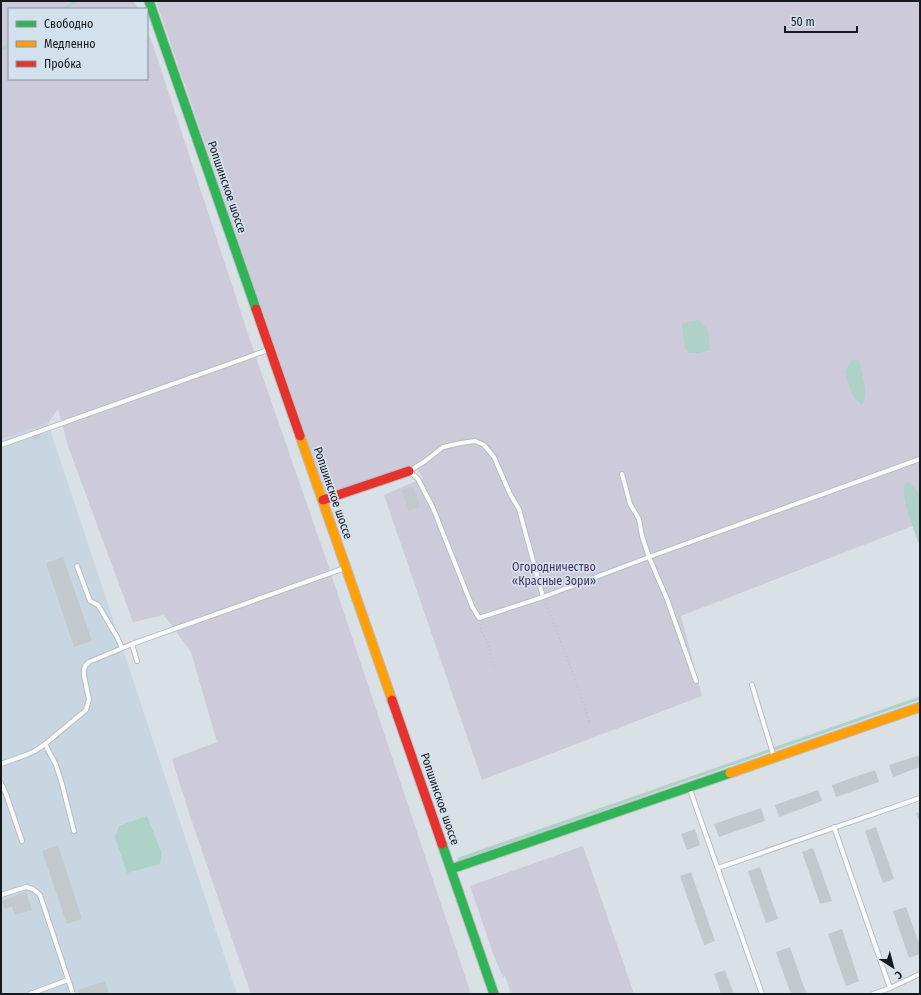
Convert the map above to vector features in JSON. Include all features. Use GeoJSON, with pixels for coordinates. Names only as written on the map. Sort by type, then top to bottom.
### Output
{"type":"FeatureCollection","features":[{"type":"Feature","properties":{"kind":"main road","name":"Ропшинское шоссе"},"geometry":{"type":"LineString","coordinates":[[149,1],[494,994]]}},
{"type":"Feature","properties":{"kind":"main road"},"geometry":{"type":"LineString","coordinates":[[323,500],[409,471]]}},
{"type":"Feature","properties":{"kind":"main road"},"geometry":{"type":"LineString","coordinates":[[451,869],[920,707]]}},
{"type":"Feature","properties":{"kind":"lane"},"geometry":{"type":"LineString","coordinates":[[1,445],[270,349]]}},
{"type":"Feature","properties":{"kind":"lane"},"geometry":{"type":"LineString","coordinates":[[543,597],[519,510],[510,494],[494,457],[484,445],[475,441],[443,447],[424,462],[409,471],[418,479],[433,508],[472,606],[479,618],[543,597],[648,557],[920,459]]}},
{"type":"Feature","properties":{"kind":"lane"},"geometry":{"type":"LineString","coordinates":[[622,474],[630,504],[639,519],[648,557],[668,599],[696,681]]}},
{"type":"Feature","properties":{"kind":"lane"},"geometry":{"type":"LineString","coordinates":[[78,566],[90,601],[98,605],[122,648]]}},
{"type":"Feature","properties":{"kind":"lane"},"geometry":{"type":"LineString","coordinates":[[1,764],[35,751],[86,710],[90,699],[84,676],[84,670],[85,666],[89,662],[132,644],[346,567]]}},
{"type":"Feature","properties":{"kind":"lane"},"geometry":{"type":"LineString","coordinates":[[132,644],[137,661]]}},
{"type":"Feature","properties":{"kind":"lane"},"geometry":{"type":"LineString","coordinates":[[752,685],[774,758]]}},
{"type":"Feature","properties":{"kind":"lane"},"geometry":{"type":"LineString","coordinates":[[45,744],[56,765],[74,831]]}},
{"type":"Feature","properties":{"kind":"lane"},"geometry":{"type":"LineString","coordinates":[[1,783],[22,841]]}},
{"type":"Feature","properties":{"kind":"lane"},"geometry":{"type":"LineString","coordinates":[[689,787],[762,994]]}},
{"type":"Feature","properties":{"kind":"lane"},"geometry":{"type":"LineString","coordinates":[[718,868],[920,798]]}},
{"type":"Feature","properties":{"kind":"lane"},"geometry":{"type":"LineString","coordinates":[[834,827],[890,988]]}},
{"type":"Feature","properties":{"kind":"lane"},"geometry":{"type":"LineString","coordinates":[[1,895],[26,887],[33,889],[40,895],[72,994]]}},
{"type":"Feature","properties":{"kind":"lane"},"geometry":{"type":"LineString","coordinates":[[873,994],[920,974]]}},
{"type":"Feature","properties":{"kind":"lane"},"geometry":{"type":"LineString","coordinates":[[30,994],[68,980]]}},
{"type":"Feature","properties":{"kind":"path"},"geometry":{"type":"LineString","coordinates":[[543,597],[571,668],[590,723]]}},
{"type":"Feature","properties":{"kind":"path"},"geometry":{"type":"LineString","coordinates":[[479,618],[481,631],[488,643],[494,667]]}},
{"type":"Feature","properties":{"kind":"shaded area"},"geometry":{"type":"Polygon","coordinates":[[[699,320],[708,331],[710,350],[699,353],[689,353],[685,348],[682,323],[699,320]]]}},
{"type":"Feature","properties":{"kind":"shaded area"},"geometry":{"type":"Polygon","coordinates":[[[852,360],[859,361],[863,377],[865,394],[863,404],[861,405],[852,393],[845,371],[852,360]]]}},
{"type":"Feature","properties":{"kind":"shaded area"},"geometry":{"type":"Polygon","coordinates":[[[48,423],[237,994],[1,994],[1,439],[48,423]]]}},
{"type":"Feature","properties":{"kind":"shaded area"},"geometry":{"type":"Polygon","coordinates":[[[908,482],[917,490],[920,502],[920,547],[906,506],[904,490],[905,484],[908,482]]]}},
{"type":"Feature","properties":{"kind":"shaded area"},"geometry":{"type":"Polygon","coordinates":[[[147,816],[162,854],[160,864],[127,873],[115,837],[119,826],[147,816]]]}},
{"type":"Feature","properties":{"kind":"green space"},"geometry":{"type":"Polygon","coordinates":[[[1,1],[134,1],[138,8],[8,8],[8,80],[148,80],[148,33],[471,994],[251,994],[172,759],[217,742],[191,652],[164,615],[133,622],[68,446],[58,409],[48,423],[1,439],[1,1]]]}},
{"type":"Feature","properties":{"kind":"green space","name":"Огородничество «Красные Зори»"},"geometry":{"type":"Polygon","coordinates":[[[156,1],[920,1],[920,523],[681,616],[702,696],[482,780],[384,495],[423,478],[418,470],[328,501],[156,1]]]}},
{"type":"Feature","properties":{"kind":"green space"},"geometry":{"type":"Polygon","coordinates":[[[583,846],[634,994],[511,994],[505,976],[503,977],[494,956],[470,886],[583,846]]]}},
{"type":"Feature","properties":{"kind":"building"},"geometry":{"type":"Polygon","coordinates":[[[40,434],[41,438],[34,440],[33,437],[40,434]]]}},
{"type":"Feature","properties":{"kind":"building"},"geometry":{"type":"Polygon","coordinates":[[[413,486],[420,507],[409,511],[402,490],[413,486]]]}},
{"type":"Feature","properties":{"kind":"building"},"geometry":{"type":"Polygon","coordinates":[[[63,557],[92,641],[74,647],[46,563],[63,557]]]}},
{"type":"Feature","properties":{"kind":"building"},"geometry":{"type":"Polygon","coordinates":[[[920,755],[920,767],[893,777],[889,765],[920,755]]]}},
{"type":"Feature","properties":{"kind":"building"},"geometry":{"type":"Polygon","coordinates":[[[875,770],[879,782],[836,797],[832,785],[875,770]]]}},
{"type":"Feature","properties":{"kind":"building"},"geometry":{"type":"Polygon","coordinates":[[[818,790],[822,801],[779,817],[775,805],[818,790]]]}},
{"type":"Feature","properties":{"kind":"building"},"geometry":{"type":"Polygon","coordinates":[[[761,808],[765,821],[719,837],[714,824],[761,808]]]}},
{"type":"Feature","properties":{"kind":"building"},"geometry":{"type":"Polygon","coordinates":[[[920,812],[920,823],[916,813],[920,812]]]}},
{"type":"Feature","properties":{"kind":"building"},"geometry":{"type":"Polygon","coordinates":[[[876,827],[894,879],[883,883],[865,831],[876,827]]]}},
{"type":"Feature","properties":{"kind":"building"},"geometry":{"type":"Polygon","coordinates":[[[695,829],[700,845],[687,850],[681,834],[695,829]]]}},
{"type":"Feature","properties":{"kind":"building"},"geometry":{"type":"Polygon","coordinates":[[[58,845],[82,919],[67,924],[42,851],[58,845]]]}},
{"type":"Feature","properties":{"kind":"building"},"geometry":{"type":"Polygon","coordinates":[[[813,848],[832,901],[820,904],[802,852],[813,848]]]}},
{"type":"Feature","properties":{"kind":"building"},"geometry":{"type":"Polygon","coordinates":[[[760,867],[778,919],[766,923],[748,871],[760,867]]]}},
{"type":"Feature","properties":{"kind":"building"},"geometry":{"type":"Polygon","coordinates":[[[691,872],[715,941],[704,945],[680,876],[691,872]]]}},
{"type":"Feature","properties":{"kind":"building"},"geometry":{"type":"Polygon","coordinates":[[[26,892],[32,910],[15,915],[12,906],[5,909],[2,901],[26,892]]]}},
{"type":"Feature","properties":{"kind":"building"},"geometry":{"type":"Polygon","coordinates":[[[906,907],[920,946],[920,954],[909,958],[893,911],[906,907]]]}},
{"type":"Feature","properties":{"kind":"building"},"geometry":{"type":"Polygon","coordinates":[[[842,929],[859,981],[846,986],[828,934],[842,929]]]}},
{"type":"Feature","properties":{"kind":"building"},"geometry":{"type":"Polygon","coordinates":[[[790,947],[807,994],[791,994],[779,961],[776,952],[790,947]]]}},
{"type":"Feature","properties":{"kind":"building"},"geometry":{"type":"Polygon","coordinates":[[[725,970],[734,994],[721,994],[714,974],[725,970]]]}},
{"type":"Feature","properties":{"kind":"building"},"geometry":{"type":"Polygon","coordinates":[[[105,981],[109,994],[79,994],[78,990],[105,981]]]}},
{"type":"Feature","properties":{"kind":"waterway"},"geometry":{"type":"LineString","coordinates":[[66,8],[76,1]]}},
{"type":"Feature","properties":{"kind":"waterway"},"geometry":{"type":"LineString","coordinates":[[1,50],[8,46]]}},
{"type":"Feature","properties":{"kind":"waterway"},"geometry":{"type":"LineString","coordinates":[[459,859],[920,698]]}},
{"type":"Feature","properties":{"kind":"traffic: fast"},"geometry":{"type":"LineString","coordinates":[[149,1],[256,309]]}},
{"type":"Feature","properties":{"kind":"traffic: fast"},"geometry":{"type":"LineString","coordinates":[[451,869],[730,773]]}},
{"type":"Feature","properties":{"kind":"traffic: fast"},"geometry":{"type":"LineString","coordinates":[[442,844],[494,994]]}},
{"type":"Feature","properties":{"kind":"traffic: slow"},"geometry":{"type":"LineString","coordinates":[[300,436],[392,700]]}},
{"type":"Feature","properties":{"kind":"traffic: slow"},"geometry":{"type":"LineString","coordinates":[[730,773],[920,707]]}},
{"type":"Feature","properties":{"kind":"traffic: jam"},"geometry":{"type":"LineString","coordinates":[[256,309],[300,436]]}},
{"type":"Feature","properties":{"kind":"traffic: jam"},"geometry":{"type":"LineString","coordinates":[[323,500],[409,471]]}},
{"type":"Feature","properties":{"kind":"traffic: jam"},"geometry":{"type":"LineString","coordinates":[[392,700],[442,844]]}}]}
